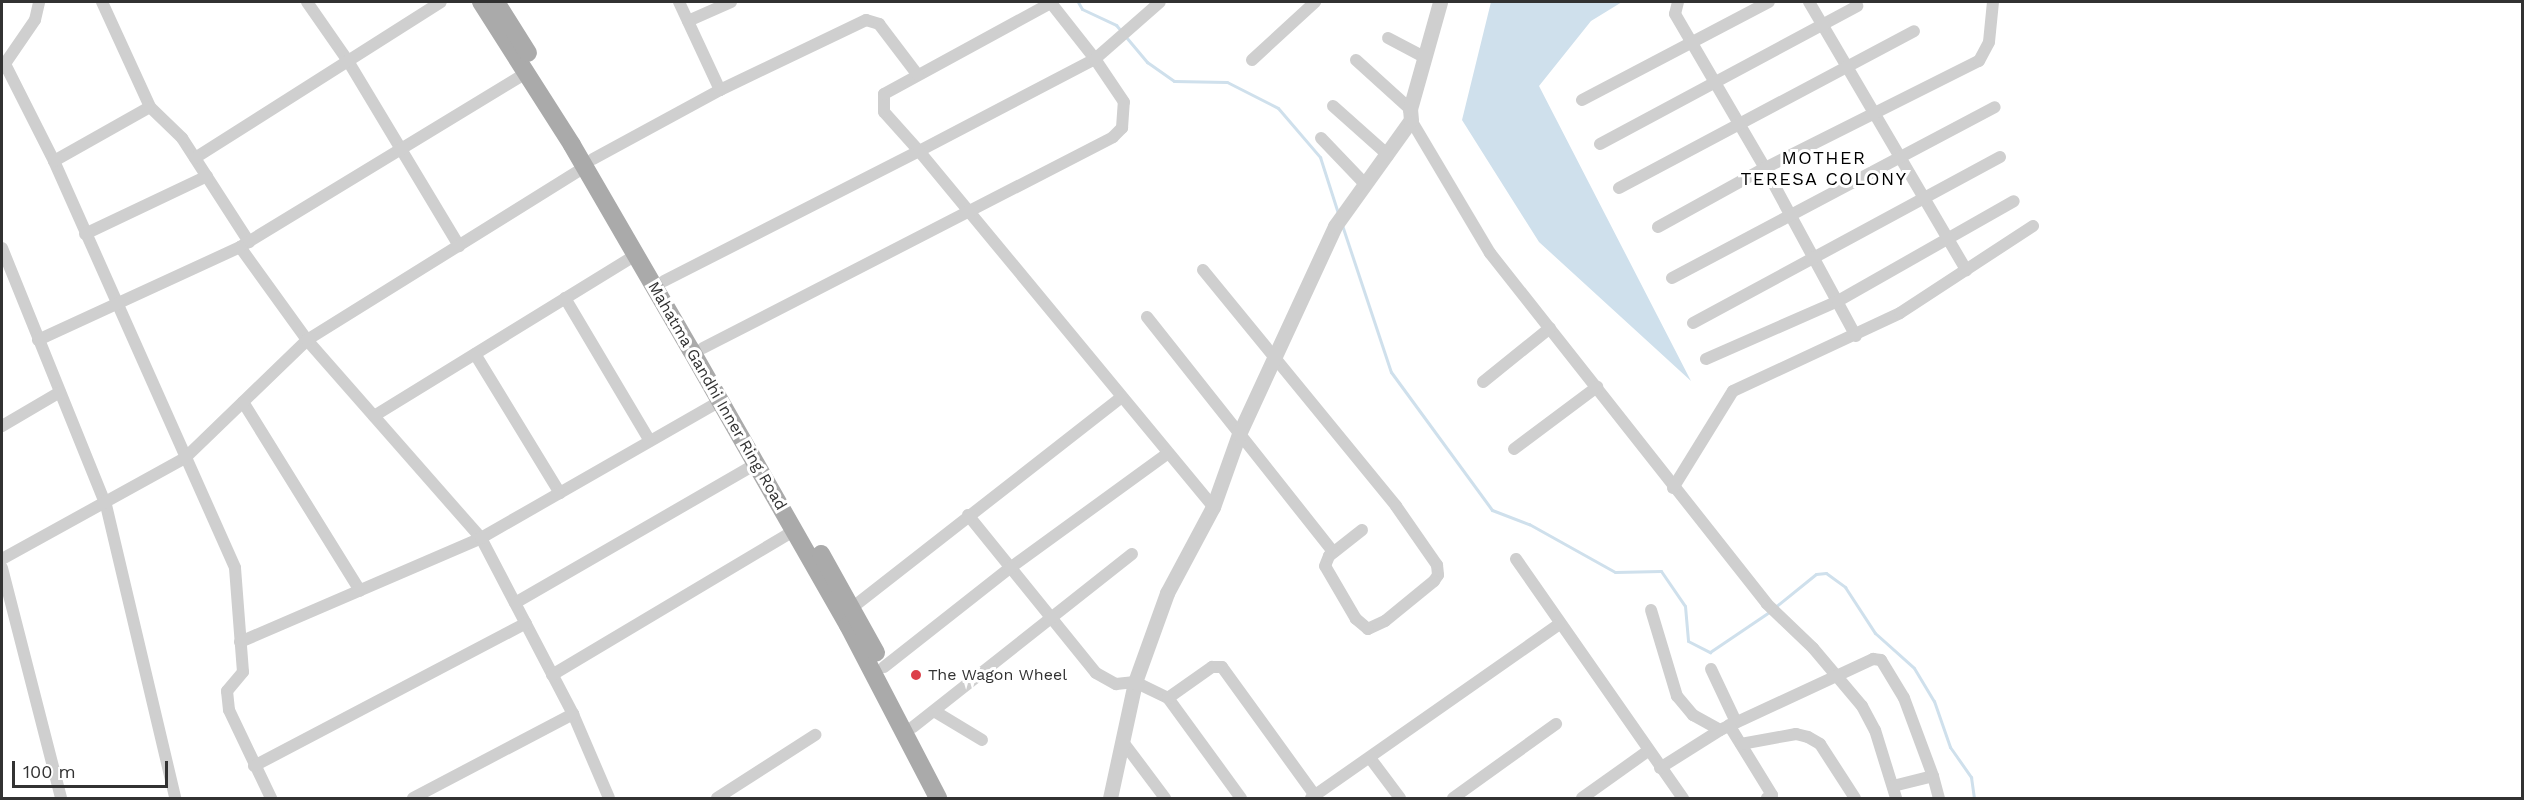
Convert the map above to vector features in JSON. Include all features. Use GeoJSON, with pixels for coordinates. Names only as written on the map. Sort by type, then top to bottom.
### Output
{"type":"FeatureCollection","features":[{"type":"Feature","properties":{"kind":"main road","name":"Mahatma Gandhi Inner Ring Road"},"geometry":{"type":"LineString","coordinates":[[481,2],[526,73],[589,163],[636,255],[848,625],[938,798]]}},
{"type":"Feature","properties":{"kind":"main road","name":"Mahatma Gandhi Inner Ring Road"},"geometry":{"type":"LineString","coordinates":[[496,2],[589,163],[664,281],[853,607],[950,798]]}},
{"type":"Feature","properties":{"kind":"street"},"geometry":{"type":"LineString","coordinates":[[39,2],[35,20],[4,67],[54,161],[116,305],[235,568],[241,601],[240,642],[243,672],[227,691],[229,710],[271,798]]}},
{"type":"Feature","properties":{"kind":"street"},"geometry":{"type":"LineString","coordinates":[[102,2],[150,107],[182,138],[207,176],[244,244],[307,340],[482,538],[573,714],[609,798]]}},
{"type":"Feature","properties":{"kind":"street"},"geometry":{"type":"LineString","coordinates":[[307,2],[348,62],[459,246]]}},
{"type":"Feature","properties":{"kind":"street"},"geometry":{"type":"LineString","coordinates":[[195,158],[441,2]]}},
{"type":"Feature","properties":{"kind":"street"},"geometry":{"type":"LineString","coordinates":[[679,2],[720,90]]}},
{"type":"Feature","properties":{"kind":"street"},"geometry":{"type":"LineString","coordinates":[[688,21],[731,2]]}},
{"type":"Feature","properties":{"kind":"street"},"geometry":{"type":"LineString","coordinates":[[703,348],[965,210],[1113,137],[1122,128],[1124,102],[1052,2],[917,74],[884,94],[881,102],[895,127],[920,151],[965,210],[1213,507]]}},
{"type":"Feature","properties":{"kind":"street"},"geometry":{"type":"LineString","coordinates":[[664,281],[1095,59],[1160,2]]}},
{"type":"Feature","properties":{"kind":"street"},"geometry":{"type":"LineString","coordinates":[[1252,60],[1315,2]]}},
{"type":"Feature","properties":{"kind":"street"},"geometry":{"type":"LineString","coordinates":[[1110,798],[1136,682],[1167,593],[1213,507],[1239,435],[1335,226],[1388,154],[1411,114],[1440,2]]}},
{"type":"Feature","properties":{"kind":"street"},"geometry":{"type":"LineString","coordinates":[[1678,2],[1675,14],[1693,41],[1765,168],[1856,336]]}},
{"type":"Feature","properties":{"kind":"street"},"geometry":{"type":"LineString","coordinates":[[1582,100],[1769,2]]}},
{"type":"Feature","properties":{"kind":"street"},"geometry":{"type":"LineString","coordinates":[[1809,2],[1902,156],[1966,270]]}},
{"type":"Feature","properties":{"kind":"street"},"geometry":{"type":"LineString","coordinates":[[1658,227],[1765,168],[1978,61],[1989,42],[1993,2]]}},
{"type":"Feature","properties":{"kind":"street"},"geometry":{"type":"LineString","coordinates":[[1600,144],[1857,6]]}},
{"type":"Feature","properties":{"kind":"street"},"geometry":{"type":"LineString","coordinates":[[2,559],[106,505],[185,458],[307,340],[589,163],[720,90],[866,20],[879,24],[917,74]]}},
{"type":"Feature","properties":{"kind":"street"},"geometry":{"type":"LineString","coordinates":[[1619,188],[1850,68],[1914,31]]}},
{"type":"Feature","properties":{"kind":"street"},"geometry":{"type":"LineString","coordinates":[[1388,38],[1424,57]]}},
{"type":"Feature","properties":{"kind":"street"},"geometry":{"type":"LineString","coordinates":[[1356,60],[1411,114],[1490,253],[1597,387],[1673,488],[1767,604],[1837,676],[1869,717],[1895,792],[1933,776]]}},
{"type":"Feature","properties":{"kind":"street"},"geometry":{"type":"LineString","coordinates":[[38,340],[244,244],[401,152],[526,73]]}},
{"type":"Feature","properties":{"kind":"street"},"geometry":{"type":"LineString","coordinates":[[1334,106],[1388,154]]}},
{"type":"Feature","properties":{"kind":"street"},"geometry":{"type":"LineString","coordinates":[[54,161],[150,107]]}},
{"type":"Feature","properties":{"kind":"street"},"geometry":{"type":"LineString","coordinates":[[1672,278],[1995,107]]}},
{"type":"Feature","properties":{"kind":"street"},"geometry":{"type":"LineString","coordinates":[[1321,138],[1365,184]]}},
{"type":"Feature","properties":{"kind":"street"},"geometry":{"type":"LineString","coordinates":[[1693,323],[2000,157]]}},
{"type":"Feature","properties":{"kind":"street"},"geometry":{"type":"LineString","coordinates":[[85,234],[207,176]]}},
{"type":"Feature","properties":{"kind":"street"},"geometry":{"type":"LineString","coordinates":[[1706,360],[1838,301],[2014,201]]}},
{"type":"Feature","properties":{"kind":"street"},"geometry":{"type":"LineString","coordinates":[[1673,488],[1733,391],[1754,378],[1856,336],[2034,226]]}},
{"type":"Feature","properties":{"kind":"street"},"geometry":{"type":"LineString","coordinates":[[2,248],[106,505],[175,798]]}},
{"type":"Feature","properties":{"kind":"street"},"geometry":{"type":"LineString","coordinates":[[374,416],[636,255]]}},
{"type":"Feature","properties":{"kind":"street"},"geometry":{"type":"LineString","coordinates":[[1203,270],[1396,507],[1437,565],[1438,574],[1385,621],[1368,629],[1362,627],[1327,570],[1326,562],[1334,552],[1362,530]]}},
{"type":"Feature","properties":{"kind":"street"},"geometry":{"type":"LineString","coordinates":[[565,298],[650,441]]}},
{"type":"Feature","properties":{"kind":"street"},"geometry":{"type":"LineString","coordinates":[[1147,317],[1334,552]]}},
{"type":"Feature","properties":{"kind":"street"},"geometry":{"type":"LineString","coordinates":[[1483,382],[1550,328]]}},
{"type":"Feature","properties":{"kind":"street"},"geometry":{"type":"LineString","coordinates":[[474,354],[560,494]]}},
{"type":"Feature","properties":{"kind":"street"},"geometry":{"type":"LineString","coordinates":[[1514,449],[1597,387]]}},
{"type":"Feature","properties":{"kind":"street"},"geometry":{"type":"LineString","coordinates":[[2,426],[60,393]]}},
{"type":"Feature","properties":{"kind":"street"},"geometry":{"type":"LineString","coordinates":[[853,607],[1122,397]]}},
{"type":"Feature","properties":{"kind":"street"},"geometry":{"type":"LineString","coordinates":[[240,642],[482,538],[720,401]]}},
{"type":"Feature","properties":{"kind":"street"},"geometry":{"type":"LineString","coordinates":[[243,402],[360,591]]}},
{"type":"Feature","properties":{"kind":"street"},"geometry":{"type":"LineString","coordinates":[[884,667],[1010,568],[1168,453]]}},
{"type":"Feature","properties":{"kind":"street"},"geometry":{"type":"LineString","coordinates":[[515,603],[756,464]]}},
{"type":"Feature","properties":{"kind":"street"},"geometry":{"type":"LineString","coordinates":[[968,515],[1051,619],[1105,681],[1136,682],[1168,698],[1241,798]]}},
{"type":"Feature","properties":{"kind":"street"},"geometry":{"type":"LineString","coordinates":[[552,675],[794,531]]}},
{"type":"Feature","properties":{"kind":"street"},"geometry":{"type":"LineString","coordinates":[[913,727],[1132,554]]}},
{"type":"Feature","properties":{"kind":"street"},"geometry":{"type":"LineString","coordinates":[[1516,559],[1558,625],[1683,798]]}},
{"type":"Feature","properties":{"kind":"street"},"geometry":{"type":"LineString","coordinates":[[2,568],[61,798]]}},
{"type":"Feature","properties":{"kind":"street"},"geometry":{"type":"LineString","coordinates":[[1651,610],[1677,696],[1693,715],[1728,726]]}},
{"type":"Feature","properties":{"kind":"street"},"geometry":{"type":"LineString","coordinates":[[254,766],[526,623]]}},
{"type":"Feature","properties":{"kind":"street"},"geometry":{"type":"LineString","coordinates":[[1168,698],[1212,667],[1222,667],[1315,798],[1558,625]]}},
{"type":"Feature","properties":{"kind":"street"},"geometry":{"type":"LineString","coordinates":[[1660,768],[1728,726],[1873,659],[1881,660],[1904,698],[1939,798]]}},
{"type":"Feature","properties":{"kind":"street"},"geometry":{"type":"LineString","coordinates":[[1711,669],[1728,726],[1742,744],[1771,797]]}},
{"type":"Feature","properties":{"kind":"street"},"geometry":{"type":"LineString","coordinates":[[934,711],[982,740]]}},
{"type":"Feature","properties":{"kind":"street"},"geometry":{"type":"LineString","coordinates":[[413,798],[573,714]]}},
{"type":"Feature","properties":{"kind":"street"},"geometry":{"type":"LineString","coordinates":[[1452,798],[1556,724]]}},
{"type":"Feature","properties":{"kind":"street"},"geometry":{"type":"LineString","coordinates":[[1742,744],[1797,734],[1808,737],[1820,744],[1855,798]]}},
{"type":"Feature","properties":{"kind":"street"},"geometry":{"type":"LineString","coordinates":[[717,798],[815,735]]}},
{"type":"Feature","properties":{"kind":"street"},"geometry":{"type":"LineString","coordinates":[[1123,742],[1166,798]]}},
{"type":"Feature","properties":{"kind":"street"},"geometry":{"type":"LineString","coordinates":[[1582,798],[1648,751]]}},
{"type":"Feature","properties":{"kind":"street"},"geometry":{"type":"LineString","coordinates":[[1370,758],[1400,798]]}},
{"type":"Feature","properties":{"kind":"water"},"geometry":{"type":"Polygon","coordinates":[[[1491,2],[1622,2],[1591,21],[1539,86],[1691,381],[1539,242],[1462,120],[1491,2]]]}},
{"type":"Feature","properties":{"kind":"waterway"},"geometry":{"type":"LineString","coordinates":[[1078,2],[1082,9],[1116,25],[1122,32]]}},
{"type":"Feature","properties":{"kind":"waterway"},"geometry":{"type":"LineString","coordinates":[[1126,37],[1147,62],[1174,81],[1227,82],[1278,108],[1320,157],[1338,213]]}},
{"type":"Feature","properties":{"kind":"waterway"},"geometry":{"type":"LineString","coordinates":[[1342,225],[1391,372],[1492,510],[1529,524],[1615,572],[1661,571],[1685,606],[1688,641],[1710,652],[1769,612]]}},
{"type":"Feature","properties":{"kind":"waterway"},"geometry":{"type":"LineString","coordinates":[[1774,608],[1816,574],[1826,573],[1845,587],[1875,633],[1914,668],[1934,701],[1950,747],[1971,777],[1974,798]]}},
{"type":"Feature","properties":{"kind":"place","name":"The Wagon Wheel"},"geometry":{"type":"Point","coordinates":[916,675]}},
{"type":"Feature","properties":{"kind":"district","name":"MOTHER TERESA COLONY"},"geometry":{"type":"Point","coordinates":[1824,169]}}]}
